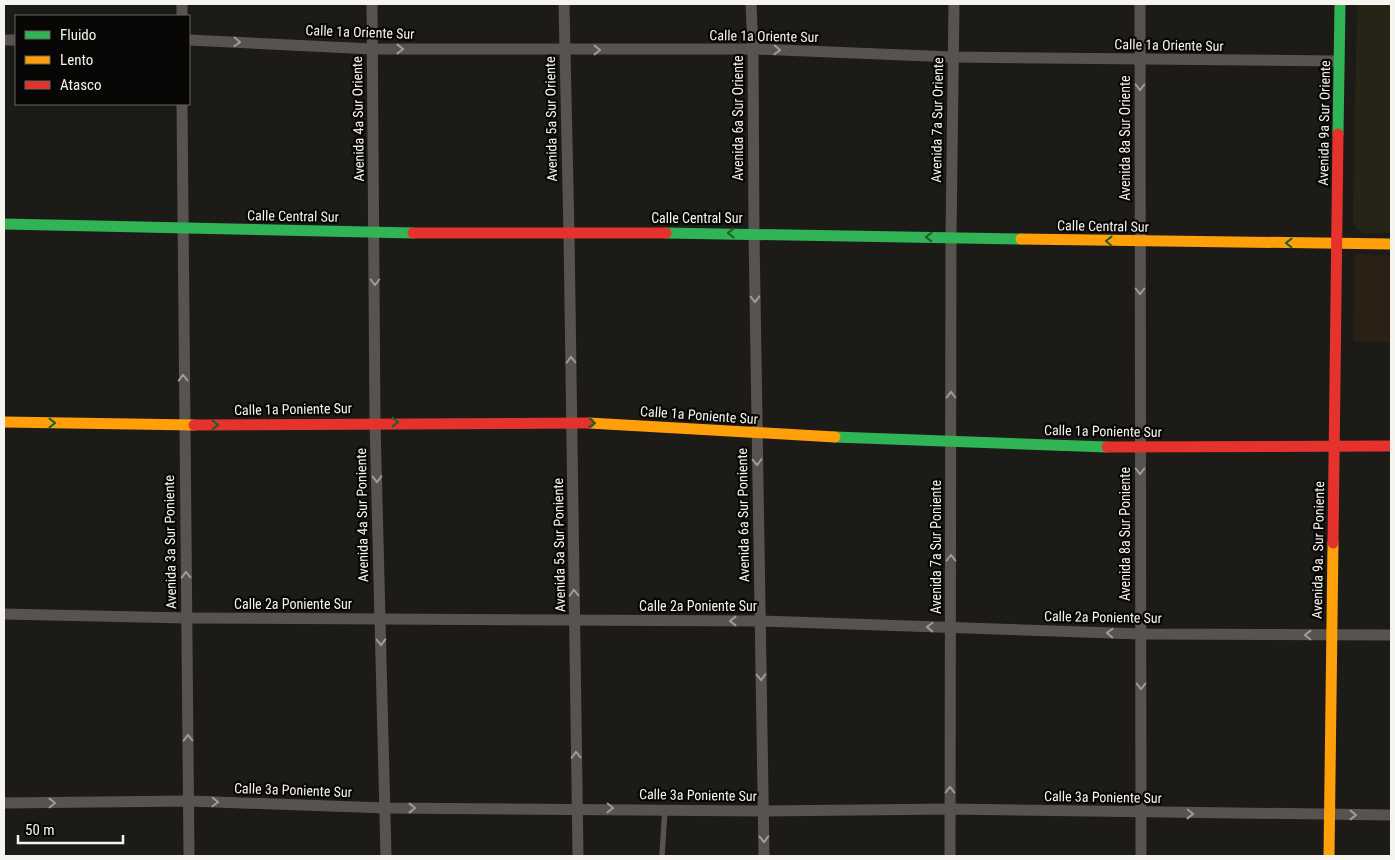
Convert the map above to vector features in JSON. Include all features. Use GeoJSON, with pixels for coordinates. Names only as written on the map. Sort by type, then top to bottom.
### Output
{"type":"FeatureCollection","features":[{"type":"Feature","properties":{"kind":"main road","name":"Avenida 9a Sur Oriente"},"geometry":{"type":"LineString","coordinates":[[1337,243],[1340,4]]}},
{"type":"Feature","properties":{"kind":"main road","name":"Calle Central Sur"},"geometry":{"type":"LineString","coordinates":[[4,224],[375,233],[754,233],[1140,242],[1391,244]]}},
{"type":"Feature","properties":{"kind":"main road","name":"Avenida 9a. Sur Poniente"},"geometry":{"type":"LineString","coordinates":[[1329,856],[1337,243]]}},
{"type":"Feature","properties":{"kind":"main road","name":"Calle 1a Poniente Sur"},"geometry":{"type":"LineString","coordinates":[[4,422],[243,425],[375,422],[572,422],[757,434],[1140,448],[1391,446]]}},
{"type":"Feature","properties":{"kind":"street","name":"Avenida 4a Sur Oriente"},"geometry":{"type":"LineString","coordinates":[[372,4],[375,233]]}},
{"type":"Feature","properties":{"kind":"street","name":"Avenida 5a Sur Oriente"},"geometry":{"type":"LineString","coordinates":[[564,4],[569,234]]}},
{"type":"Feature","properties":{"kind":"street","name":"Avenida 6a Sur Oriente"},"geometry":{"type":"LineString","coordinates":[[751,4],[754,233]]}},
{"type":"Feature","properties":{"kind":"street","name":"Avenida 7a Sur Oriente"},"geometry":{"type":"LineString","coordinates":[[951,237],[954,4]]}},
{"type":"Feature","properties":{"kind":"street","name":"Avenida 8a Sur Oriente"},"geometry":{"type":"LineString","coordinates":[[1140,4],[1140,242]]}},
{"type":"Feature","properties":{"kind":"street","name":"Calle 1a Oriente Sur"},"geometry":{"type":"LineString","coordinates":[[190,40],[372,49],[753,49],[953,57],[1340,61]]}},
{"type":"Feature","properties":{"kind":"street","name":"Avenida 3a Sur Poniente"},"geometry":{"type":"LineString","coordinates":[[182,105],[189,856]]}},
{"type":"Feature","properties":{"kind":"street","name":"Avenida 4a Sur Poniente"},"geometry":{"type":"LineString","coordinates":[[375,233],[375,422],[386,856]]}},
{"type":"Feature","properties":{"kind":"street","name":"Avenida 6a Sur Poniente"},"geometry":{"type":"LineString","coordinates":[[754,233],[764,856]]}},
{"type":"Feature","properties":{"kind":"street","name":"Avenida 5a Sur Poniente"},"geometry":{"type":"LineString","coordinates":[[569,234],[578,856]]}},
{"type":"Feature","properties":{"kind":"street","name":"Avenida 7a Sur Poniente"},"geometry":{"type":"LineString","coordinates":[[950,856],[951,237]]}},
{"type":"Feature","properties":{"kind":"street","name":"Avenida 8a Sur Poniente"},"geometry":{"type":"LineString","coordinates":[[1140,242],[1141,856]]}},
{"type":"Feature","properties":{"kind":"street","name":"Calle 2a Poniente Sur"},"geometry":{"type":"LineString","coordinates":[[4,614],[186,618],[760,621],[1141,634],[1391,635]]}},
{"type":"Feature","properties":{"kind":"street","name":"Calle 3a Poniente Sur"},"geometry":{"type":"LineString","coordinates":[[4,803],[188,802],[385,808],[577,808],[763,811],[950,809],[1391,815]]}},
{"type":"Feature","properties":{"kind":"lane"},"geometry":{"type":"LineString","coordinates":[[662,856],[665,809]]}},
{"type":"Feature","properties":{"kind":"shaded area"},"geometry":{"type":"Polygon","coordinates":[[[1357,4],[1391,4],[1391,233],[1362,233],[1353,224],[1357,4]]]}},
{"type":"Feature","properties":{"kind":"shaded area"},"geometry":{"type":"Polygon","coordinates":[[[1355,254],[1391,255],[1391,342],[1353,341],[1355,254]]]}},
{"type":"Feature","properties":{"kind":"traffic: fast"},"geometry":{"type":"LineString","coordinates":[[1338,134],[1340,4]]}},
{"type":"Feature","properties":{"kind":"traffic: fast"},"geometry":{"type":"LineString","coordinates":[[4,224],[413,233]]}},
{"type":"Feature","properties":{"kind":"traffic: fast"},"geometry":{"type":"LineString","coordinates":[[666,233],[1021,239]]}},
{"type":"Feature","properties":{"kind":"traffic: fast"},"geometry":{"type":"LineString","coordinates":[[835,437],[1107,447]]}},
{"type":"Feature","properties":{"kind":"traffic: slow"},"geometry":{"type":"LineString","coordinates":[[1021,239],[1391,244]]}},
{"type":"Feature","properties":{"kind":"traffic: slow"},"geometry":{"type":"LineString","coordinates":[[4,422],[194,425]]}},
{"type":"Feature","properties":{"kind":"traffic: slow"},"geometry":{"type":"LineString","coordinates":[[589,423],[835,437]]}},
{"type":"Feature","properties":{"kind":"traffic: slow"},"geometry":{"type":"LineString","coordinates":[[1329,856],[1333,543]]}},
{"type":"Feature","properties":{"kind":"traffic: jam"},"geometry":{"type":"LineString","coordinates":[[1333,543],[1338,134]]}},
{"type":"Feature","properties":{"kind":"traffic: jam"},"geometry":{"type":"LineString","coordinates":[[413,233],[666,233]]}},
{"type":"Feature","properties":{"kind":"traffic: jam"},"geometry":{"type":"LineString","coordinates":[[194,425],[589,423]]}},
{"type":"Feature","properties":{"kind":"traffic: jam"},"geometry":{"type":"LineString","coordinates":[[1107,447],[1391,446]]}}]}
